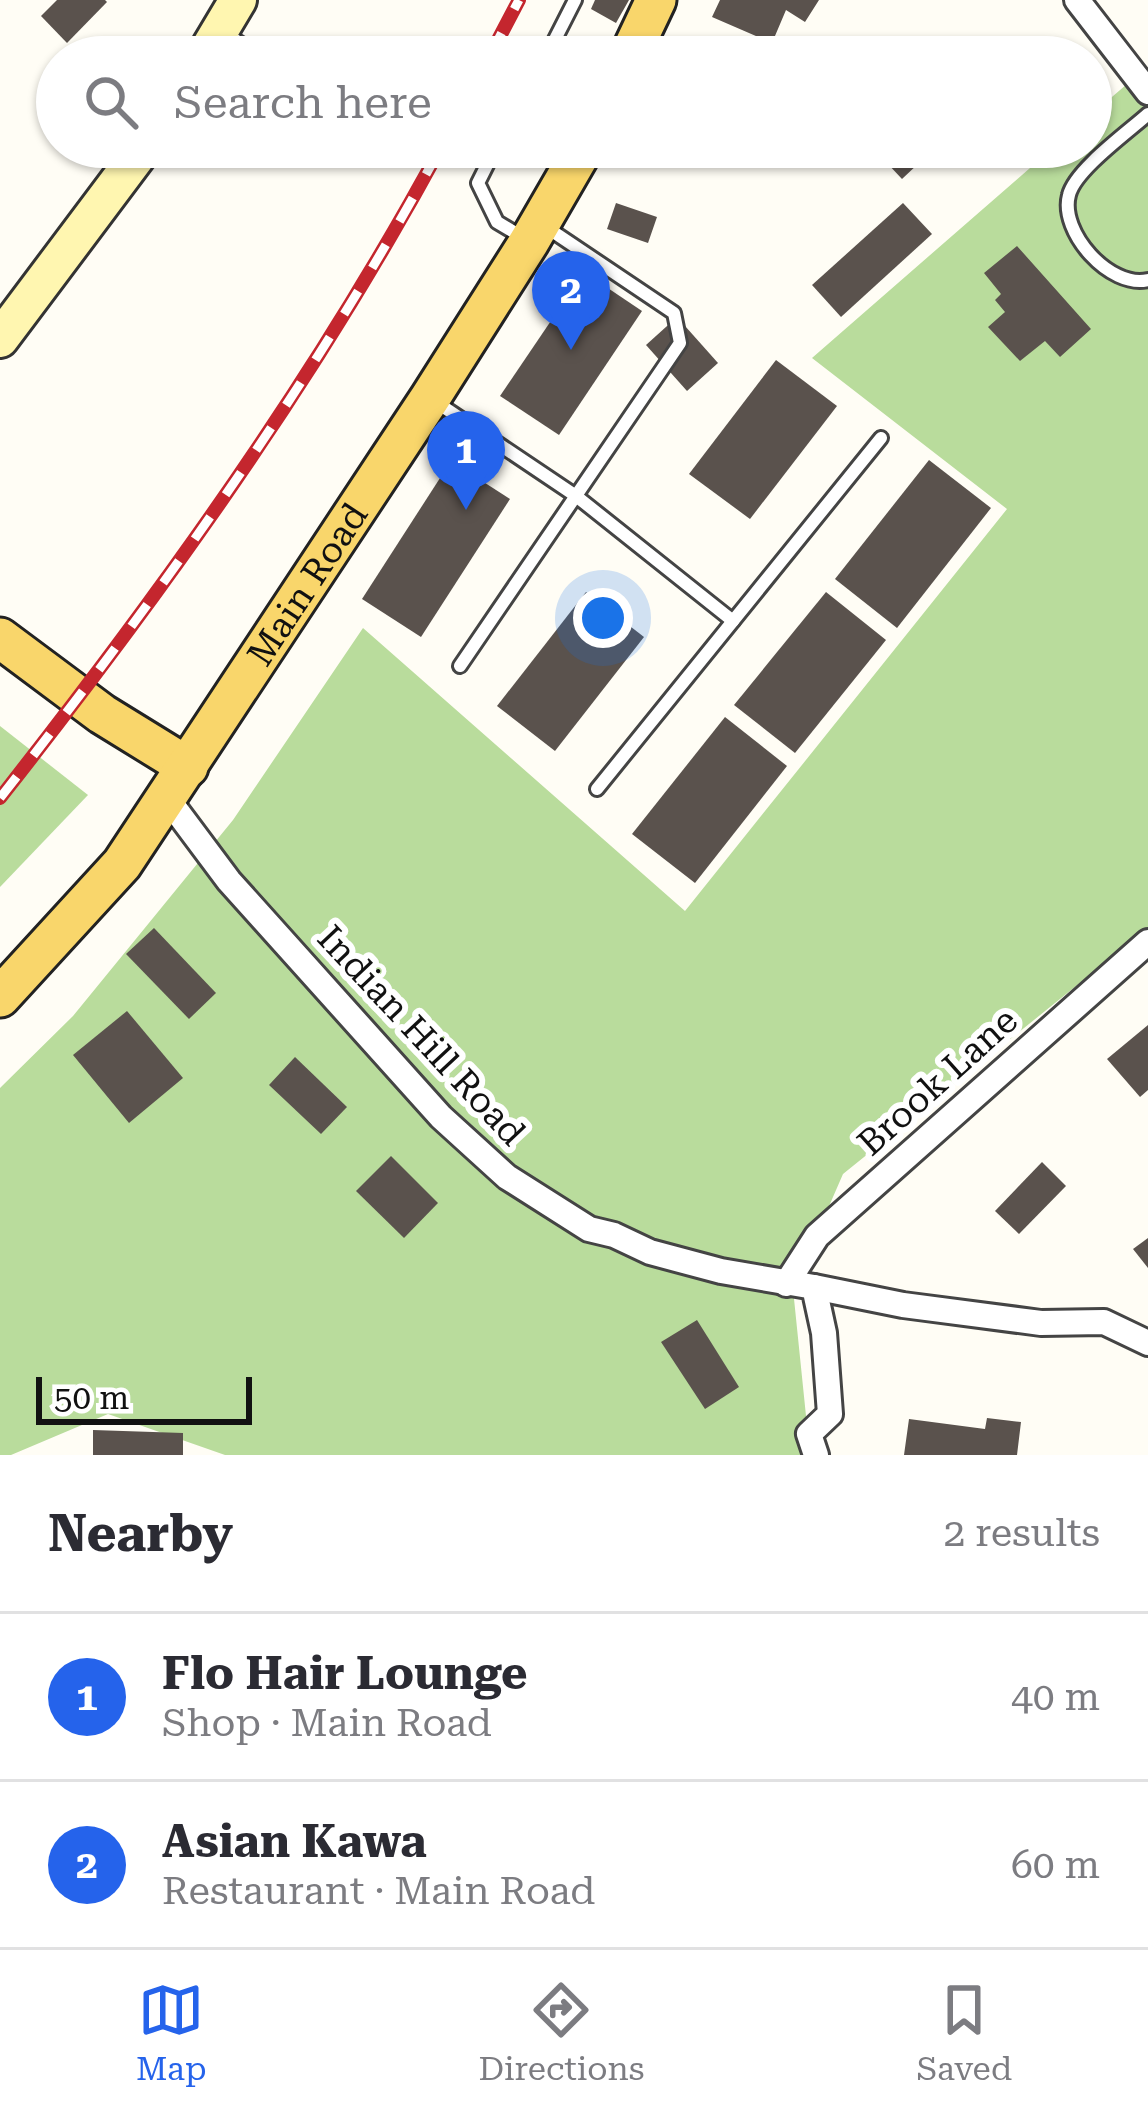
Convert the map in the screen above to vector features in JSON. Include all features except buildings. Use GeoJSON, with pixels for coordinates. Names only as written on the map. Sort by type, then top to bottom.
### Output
{"type":"FeatureCollection","features":[{"type":"Feature","properties":{"kind":"main road"},"geometry":{"type":"LineString","coordinates":[[639,36],[656,0]]}},
{"type":"Feature","properties":{"kind":"main road","name":"Main Road"},"geometry":{"type":"LineString","coordinates":[[0,998],[122,864],[430,398],[572,168]]}},
{"type":"Feature","properties":{"kind":"main road"},"geometry":{"type":"LineString","coordinates":[[0,638],[102,714],[177,782]]}},
{"type":"Feature","properties":{"kind":"street"},"geometry":{"type":"LineString","coordinates":[[1077,0],[1105,36]]}},
{"type":"Feature","properties":{"kind":"street"},"geometry":{"type":"LineString","coordinates":[[1112,45],[1148,92]]}},
{"type":"Feature","properties":{"kind":"street"},"geometry":{"type":"LineString","coordinates":[[0,339],[128,168]]}},
{"type":"Feature","properties":{"kind":"street","name":"Indian Hill Road"},"geometry":{"type":"LineString","coordinates":[[177,782],[230,881],[426,1100],[507,1177],[589,1229],[614,1234],[650,1252],[786,1284],[1041,1324],[1105,1322],[1148,1343]]}},
{"type":"Feature","properties":{"kind":"street","name":"Brook Lane"},"geometry":{"type":"LineString","coordinates":[[786,1284],[817,1236],[1148,942]]}},
{"type":"Feature","properties":{"kind":"street"},"geometry":{"type":"LineString","coordinates":[[814,1287],[824,1333],[830,1414],[809,1434],[817,1455]]}},
{"type":"Feature","properties":{"kind":"lane"},"geometry":{"type":"LineString","coordinates":[[556,36],[574,0]]}},
{"type":"Feature","properties":{"kind":"lane"},"geometry":{"type":"LineString","coordinates":[[1112,147],[1148,114]]}},
{"type":"Feature","properties":{"kind":"lane"},"geometry":{"type":"LineString","coordinates":[[460,666],[680,344],[674,313],[535,232],[497,222],[478,183],[486,168]]}},
{"type":"Feature","properties":{"kind":"lane"},"geometry":{"type":"LineString","coordinates":[[1089,168],[1076,180],[1068,198],[1071,220],[1098,263],[1120,280],[1135,284],[1148,280]]}},
{"type":"Feature","properties":{"kind":"lane"},"geometry":{"type":"LineString","coordinates":[[430,398],[576,496],[733,621]]}},
{"type":"Feature","properties":{"kind":"lane"},"geometry":{"type":"LineString","coordinates":[[597,789],[881,438]]}},
{"type":"Feature","properties":{"kind":"green space"},"geometry":{"type":"Polygon","coordinates":[[[1134,78],[1148,102],[1148,928],[843,1174],[793,1289],[810,1455],[225,1455],[108,1414],[11,1455],[0,1455],[0,1088],[73,1016],[233,820],[363,628],[685,911],[1007,509],[812,358],[1030,168],[1112,168],[1112,97],[1134,78]]]}},
{"type":"Feature","properties":{"kind":"green space"},"geometry":{"type":"Polygon","coordinates":[[[0,726],[88,795],[0,887],[0,726]]]}},
{"type":"Feature","properties":{"kind":"railway"},"geometry":{"type":"LineString","coordinates":[[500,36],[519,0]]}},
{"type":"Feature","properties":{"kind":"railway"},"geometry":{"type":"LineString","coordinates":[[0,798],[235,482],[342,317],[429,168]]}},
{"type":"Feature","properties":{"kind":"place","name":"Asian Kawa"},"geometry":{"type":"Point","coordinates":[571,350]}},
{"type":"Feature","properties":{"kind":"place","name":"Flo Hair Lounge"},"geometry":{"type":"Point","coordinates":[466,510]}}]}
